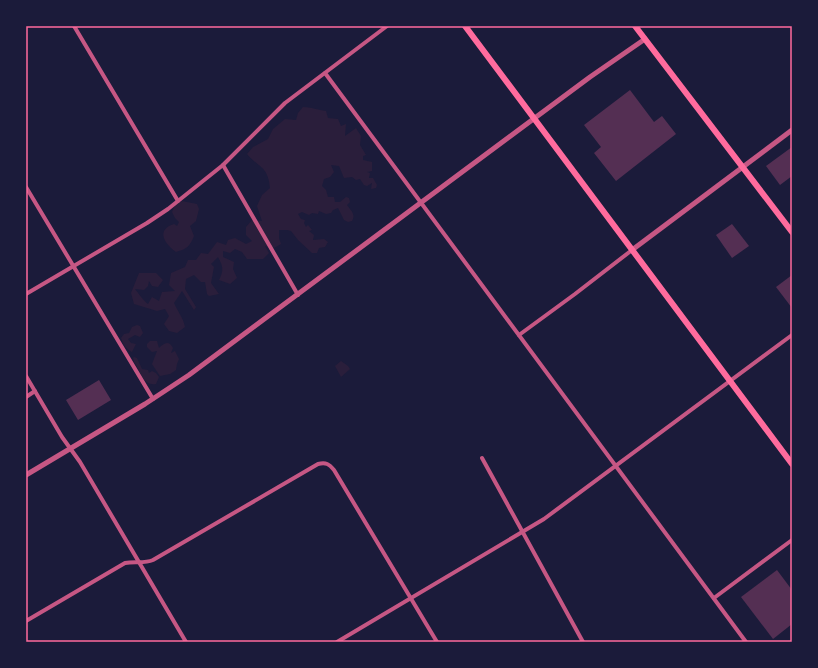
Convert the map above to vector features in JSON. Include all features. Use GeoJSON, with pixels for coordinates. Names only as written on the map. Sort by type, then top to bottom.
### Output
{"type":"FeatureCollection","features":[{"type":"Feature","properties":{"kind":"main road"},"geometry":{"type":"LineString","coordinates":[[465,26],[792,464]]}},
{"type":"Feature","properties":{"kind":"main road"},"geometry":{"type":"LineString","coordinates":[[635,26],[792,232]]}},
{"type":"Feature","properties":{"kind":"street"},"geometry":{"type":"LineString","coordinates":[[74,26],[178,201]]}},
{"type":"Feature","properties":{"kind":"street"},"geometry":{"type":"LineString","coordinates":[[376,26],[380,31]]}},
{"type":"Feature","properties":{"kind":"street"},"geometry":{"type":"LineString","coordinates":[[26,294],[154,219],[223,165],[285,103],[387,26]]}},
{"type":"Feature","properties":{"kind":"street"},"geometry":{"type":"LineString","coordinates":[[26,475],[153,399],[189,375],[645,39]]}},
{"type":"Feature","properties":{"kind":"street"},"geometry":{"type":"LineString","coordinates":[[325,73],[746,642]]}},
{"type":"Feature","properties":{"kind":"street"},"geometry":{"type":"LineString","coordinates":[[519,335],[792,130]]}},
{"type":"Feature","properties":{"kind":"street"},"geometry":{"type":"LineString","coordinates":[[223,165],[298,295]]}},
{"type":"Feature","properties":{"kind":"street"},"geometry":{"type":"LineString","coordinates":[[26,187],[153,399]]}},
{"type":"Feature","properties":{"kind":"street"},"geometry":{"type":"LineString","coordinates":[[337,642],[544,519],[792,335]]}},
{"type":"Feature","properties":{"kind":"street"},"geometry":{"type":"LineString","coordinates":[[26,376],[80,462],[186,642]]}},
{"type":"Feature","properties":{"kind":"street"},"geometry":{"type":"LineString","coordinates":[[26,397],[35,391]]}},
{"type":"Feature","properties":{"kind":"street"},"geometry":{"type":"LineString","coordinates":[[482,458],[583,642]]}},
{"type":"Feature","properties":{"kind":"street"},"geometry":{"type":"LineString","coordinates":[[26,620],[120,566],[131,562],[140,563],[153,560],[318,464],[324,462],[330,465],[334,470],[437,642]]}},
{"type":"Feature","properties":{"kind":"street"},"geometry":{"type":"LineString","coordinates":[[714,598],[792,540]]}},
{"type":"Feature","properties":{"kind":"shaded area"},"geometry":{"type":"Polygon","coordinates":[[[303,107],[326,111],[328,118],[338,119],[341,126],[346,124],[345,136],[356,128],[361,136],[360,145],[366,155],[363,156],[363,160],[372,162],[372,171],[367,172],[370,173],[369,178],[373,178],[377,185],[376,188],[371,189],[372,183],[367,186],[364,185],[360,179],[356,180],[352,177],[344,178],[339,166],[331,165],[334,172],[330,177],[324,179],[322,186],[326,190],[328,197],[334,197],[335,202],[340,202],[346,197],[349,198],[350,202],[347,205],[353,214],[352,221],[348,222],[344,220],[338,208],[333,210],[331,213],[326,214],[319,211],[318,214],[312,213],[309,215],[302,212],[298,214],[301,219],[305,220],[304,223],[306,227],[308,225],[312,230],[309,231],[314,235],[313,240],[324,239],[328,242],[325,247],[319,248],[317,253],[312,253],[291,231],[287,230],[279,230],[281,244],[274,248],[265,246],[269,253],[263,259],[247,259],[242,252],[235,249],[230,253],[223,251],[223,257],[234,262],[233,269],[237,278],[230,284],[219,280],[222,273],[222,268],[218,257],[211,264],[214,267],[211,283],[219,294],[209,296],[207,294],[205,282],[201,282],[194,275],[186,279],[185,289],[196,307],[194,310],[182,291],[174,303],[182,317],[185,327],[177,333],[169,331],[164,324],[169,316],[165,309],[157,311],[134,304],[131,293],[139,273],[156,273],[163,280],[158,287],[152,286],[149,281],[148,286],[144,290],[135,289],[148,304],[152,297],[159,301],[162,292],[175,291],[169,285],[171,273],[185,267],[188,260],[196,260],[201,253],[208,254],[217,242],[226,245],[228,240],[235,238],[246,244],[252,241],[246,235],[246,227],[252,220],[262,221],[257,206],[262,195],[270,188],[265,171],[247,154],[253,147],[268,139],[273,129],[285,119],[296,120],[298,113],[303,107]]]}},
{"type":"Feature","properties":{"kind":"shaded area"},"geometry":{"type":"Polygon","coordinates":[[[182,201],[197,204],[199,209],[196,221],[190,226],[194,236],[191,242],[188,247],[176,252],[168,245],[163,233],[168,227],[174,224],[177,226],[179,222],[172,212],[175,205],[182,201]]]}},
{"type":"Feature","properties":{"kind":"shaded area"},"geometry":{"type":"Polygon","coordinates":[[[137,325],[140,326],[143,333],[140,337],[135,335],[128,339],[131,343],[136,344],[132,352],[128,350],[121,338],[124,334],[129,333],[132,327],[137,325]]]}},
{"type":"Feature","properties":{"kind":"shaded area"},"geometry":{"type":"Polygon","coordinates":[[[150,341],[157,341],[159,348],[166,343],[171,345],[173,348],[171,353],[175,351],[179,359],[176,370],[170,374],[160,376],[152,364],[157,351],[152,352],[147,347],[147,344],[150,341]]]}},
{"type":"Feature","properties":{"kind":"shaded area"},"geometry":{"type":"Polygon","coordinates":[[[134,357],[137,358],[142,369],[148,370],[149,373],[152,371],[156,373],[159,377],[156,384],[148,383],[142,377],[134,362],[134,357]]]}},
{"type":"Feature","properties":{"kind":"shaded area"},"geometry":{"type":"Polygon","coordinates":[[[341,361],[350,369],[341,377],[335,366],[341,361]]]}},
{"type":"Feature","properties":{"kind":"building"},"geometry":{"type":"Polygon","coordinates":[[[630,90],[654,122],[662,116],[676,134],[616,181],[594,153],[601,147],[584,125],[630,90]]]}},
{"type":"Feature","properties":{"kind":"building"},"geometry":{"type":"Polygon","coordinates":[[[792,147],[792,176],[780,185],[766,166],[792,147]]]}},
{"type":"Feature","properties":{"kind":"building"},"geometry":{"type":"Polygon","coordinates":[[[732,224],[749,246],[732,258],[716,235],[732,224]]]}},
{"type":"Feature","properties":{"kind":"building"},"geometry":{"type":"Polygon","coordinates":[[[792,275],[792,308],[776,287],[792,275]]]}},
{"type":"Feature","properties":{"kind":"building"},"geometry":{"type":"Polygon","coordinates":[[[99,380],[111,400],[78,420],[66,400],[99,380]]]}},
{"type":"Feature","properties":{"kind":"building"},"geometry":{"type":"Polygon","coordinates":[[[777,570],[792,590],[792,624],[773,639],[741,597],[777,570]]]}}]}
